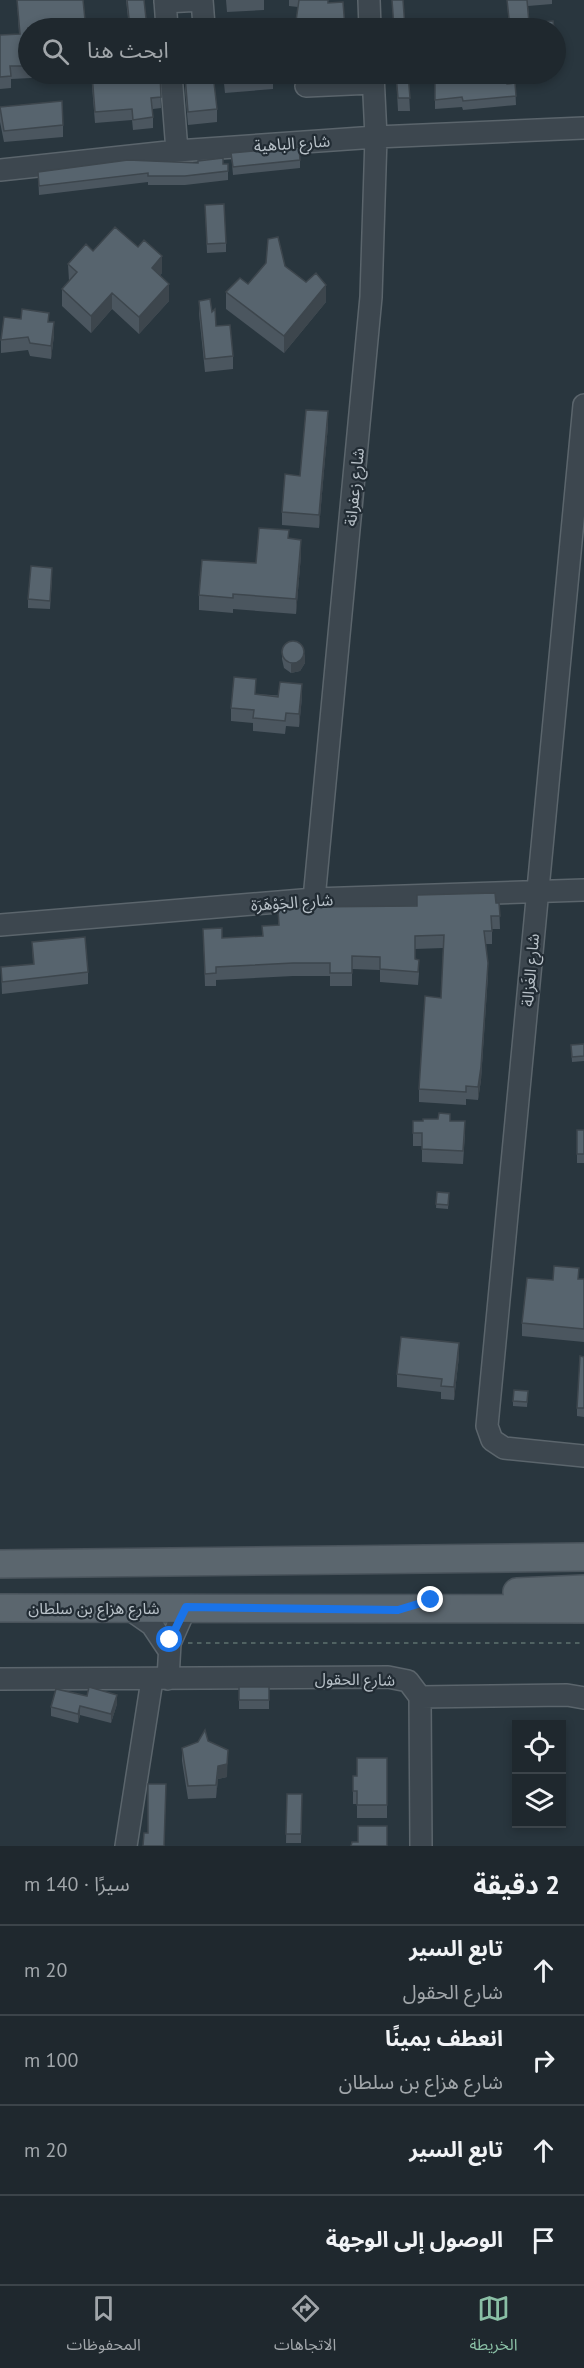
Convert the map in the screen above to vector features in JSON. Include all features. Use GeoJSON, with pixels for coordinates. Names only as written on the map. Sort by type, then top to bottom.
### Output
{"type":"FeatureCollection","features":[{"type":"Feature","properties":{"kind":"main road"},"geometry":{"type":"LineString","coordinates":[[87,1563],[111,1553],[136,1548],[584,1543]]}},
{"type":"Feature","properties":{"kind":"main road"},"geometry":{"type":"LineString","coordinates":[[0,1564],[584,1557]]}},
{"type":"Feature","properties":{"kind":"main road"},"geometry":{"type":"LineString","coordinates":[[398,1610],[431,1600],[584,1589]]}},
{"type":"Feature","properties":{"kind":"main road","name":"شارع هزاع بن سلطان"},"geometry":{"type":"LineString","coordinates":[[0,1608],[584,1609]]}},
{"type":"Feature","properties":{"kind":"street"},"geometry":{"type":"LineString","coordinates":[[166,18],[165,1],[202,0],[203,18]]}},
{"type":"Feature","properties":{"kind":"street"},"geometry":{"type":"LineString","coordinates":[[369,0],[370,18]]}},
{"type":"Feature","properties":{"kind":"street"},"geometry":{"type":"LineString","coordinates":[[172,84],[177,150]]}},
{"type":"Feature","properties":{"kind":"street"},"geometry":{"type":"LineString","coordinates":[[306,86],[323,84]]}},
{"type":"Feature","properties":{"kind":"street","name":"شارع زعفرانة"},"geometry":{"type":"LineString","coordinates":[[314,899],[366,360],[373,259],[376,137],[373,84]]}},
{"type":"Feature","properties":{"kind":"street","name":"شارع الباهية"},"geometry":{"type":"LineString","coordinates":[[0,170],[177,150],[376,137],[584,128]]}},
{"type":"Feature","properties":{"kind":"street","name":"شارع الغَزالة"},"geometry":{"type":"LineString","coordinates":[[584,405],[487,1426],[492,1440],[504,1448],[584,1456]]}},
{"type":"Feature","properties":{"kind":"street","name":"شارع الجَوْهَرَة"},"geometry":{"type":"LineString","coordinates":[[0,926],[314,899],[584,890]]}},
{"type":"Feature","properties":{"kind":"street"},"geometry":{"type":"LineString","coordinates":[[126,1846],[160,1680],[169,1646],[186,1607]]}},
{"type":"Feature","properties":{"kind":"street"},"geometry":{"type":"LineString","coordinates":[[129,1609],[152,1625],[169,1646]]}},
{"type":"Feature","properties":{"kind":"street","name":"شارع الحقول"},"geometry":{"type":"LineString","coordinates":[[0,1678],[160,1680],[398,1677],[415,1688],[420,1697]]}},
{"type":"Feature","properties":{"kind":"street"},"geometry":{"type":"LineString","coordinates":[[421,1846],[420,1697],[567,1695],[584,1698]]}},
{"type":"Feature","properties":{"kind":"path"},"geometry":{"type":"LineString","coordinates":[[169,1646],[584,1643]]}},
{"type":"Feature","properties":{"kind":"building"},"geometry":{"type":"Polygon","coordinates":[[[17,0],[83,0],[85,18],[19,18],[17,0]]]}},
{"type":"Feature","properties":{"kind":"building"},"geometry":{"type":"Polygon","coordinates":[[[127,0],[144,0],[146,18],[129,18],[127,0]]]}},
{"type":"Feature","properties":{"kind":"building"},"geometry":{"type":"Polygon","coordinates":[[[299,0],[343,2],[344,18],[296,18],[299,0]]]}},
{"type":"Feature","properties":{"kind":"building"},"geometry":{"type":"Polygon","coordinates":[[[392,0],[403,0],[404,18],[393,18],[392,0]]]}},
{"type":"Feature","properties":{"kind":"building"},"geometry":{"type":"Polygon","coordinates":[[[507,0],[527,0],[529,18],[509,18],[507,0]]]}},
{"type":"Feature","properties":{"kind":"building"},"geometry":{"type":"Polygon","coordinates":[[[18,34],[18,66],[10,66],[11,76],[0,77],[0,35],[18,34]]]}},
{"type":"Feature","properties":{"kind":"building"},"geometry":{"type":"Polygon","coordinates":[[[93,84],[160,84],[161,97],[151,98],[153,117],[133,120],[132,109],[95,112],[93,84]]]}},
{"type":"Feature","properties":{"kind":"building"},"geometry":{"type":"Polygon","coordinates":[[[186,84],[214,84],[217,109],[188,112],[186,84]]]}},
{"type":"Feature","properties":{"kind":"building"},"geometry":{"type":"Polygon","coordinates":[[[397,84],[409,84],[410,98],[398,98],[397,84]]]}},
{"type":"Feature","properties":{"kind":"building"},"geometry":{"type":"Polygon","coordinates":[[[435,84],[515,84],[516,96],[463,101],[462,97],[435,100],[435,84]]]}},
{"type":"Feature","properties":{"kind":"building"},"geometry":{"type":"Polygon","coordinates":[[[62,101],[63,125],[4,131],[0,107],[62,101]]]}},
{"type":"Feature","properties":{"kind":"building"},"geometry":{"type":"Polygon","coordinates":[[[299,147],[300,160],[233,167],[231,153],[299,147]]]}},
{"type":"Feature","properties":{"kind":"building"},"geometry":{"type":"Polygon","coordinates":[[[223,158],[223,164],[228,164],[228,171],[185,176],[148,176],[148,173],[39,186],[38,172],[128,160],[198,163],[198,161],[223,158]]]}},
{"type":"Feature","properties":{"kind":"building"},"geometry":{"type":"Polygon","coordinates":[[[224,204],[226,243],[207,244],[205,205],[224,204]]]}},
{"type":"Feature","properties":{"kind":"building"},"geometry":{"type":"Polygon","coordinates":[[[115,227],[138,247],[144,240],[162,256],[152,268],[169,284],[139,317],[112,293],[91,316],[62,289],[77,272],[68,264],[86,244],[93,251],[115,227]]]}},
{"type":"Feature","properties":{"kind":"building"},"geometry":{"type":"Polygon","coordinates":[[[278,237],[285,266],[306,282],[316,273],[326,285],[284,336],[226,292],[240,278],[248,284],[266,263],[268,239],[278,237]]]}},
{"type":"Feature","properties":{"kind":"building"},"geometry":{"type":"Polygon","coordinates":[[[210,299],[212,312],[215,309],[216,326],[230,325],[233,356],[205,359],[199,301],[210,299]]]}},
{"type":"Feature","properties":{"kind":"building"},"geometry":{"type":"Polygon","coordinates":[[[22,309],[49,313],[48,322],[54,322],[51,346],[30,343],[28,337],[1,340],[4,317],[21,319],[22,309]]]}},
{"type":"Feature","properties":{"kind":"building"},"geometry":{"type":"Polygon","coordinates":[[[306,410],[328,411],[319,515],[282,512],[285,474],[300,476],[306,410]]]}},
{"type":"Feature","properties":{"kind":"building"},"geometry":{"type":"Polygon","coordinates":[[[259,528],[289,530],[288,538],[301,540],[296,599],[233,594],[233,598],[199,595],[202,560],[256,563],[259,528]]]}},
{"type":"Feature","properties":{"kind":"building"},"geometry":{"type":"Polygon","coordinates":[[[31,566],[52,568],[50,601],[28,599],[31,566]]]}},
{"type":"Feature","properties":{"kind":"building"},"geometry":{"type":"Polygon","coordinates":[[[293,641],[301,644],[304,652],[301,660],[293,663],[285,660],[282,652],[285,644],[293,641]]]}},
{"type":"Feature","properties":{"kind":"building"},"geometry":{"type":"Polygon","coordinates":[[[234,677],[256,679],[255,694],[278,697],[280,682],[302,684],[299,714],[286,713],[285,721],[253,718],[254,710],[231,708],[234,677]]]}},
{"type":"Feature","properties":{"kind":"building"},"geometry":{"type":"Polygon","coordinates":[[[495,893],[500,916],[491,916],[492,931],[484,931],[488,963],[481,1067],[478,1087],[466,1086],[466,1092],[419,1089],[425,996],[441,998],[444,935],[415,936],[415,959],[419,960],[418,972],[380,969],[380,957],[352,956],[352,973],[330,973],[330,963],[293,963],[216,967],[216,973],[205,974],[203,929],[222,928],[222,938],[263,936],[262,926],[279,925],[278,910],[301,907],[417,906],[417,895],[495,893]]]}},
{"type":"Feature","properties":{"kind":"building"},"geometry":{"type":"Polygon","coordinates":[[[85,937],[88,972],[2,982],[1,967],[34,964],[32,942],[85,937]]]}},
{"type":"Feature","properties":{"kind":"building"},"geometry":{"type":"Polygon","coordinates":[[[584,1044],[584,1056],[572,1057],[571,1045],[584,1044]]]}},
{"type":"Feature","properties":{"kind":"building"},"geometry":{"type":"Polygon","coordinates":[[[439,1113],[450,1114],[450,1121],[465,1121],[463,1151],[422,1149],[422,1133],[413,1133],[413,1121],[438,1119],[439,1113]]]}},
{"type":"Feature","properties":{"kind":"building"},"geometry":{"type":"Polygon","coordinates":[[[577,1130],[584,1130],[584,1154],[577,1154],[577,1130]]]}},
{"type":"Feature","properties":{"kind":"building"},"geometry":{"type":"Polygon","coordinates":[[[437,1192],[449,1193],[448,1205],[436,1204],[437,1192]]]}},
{"type":"Feature","properties":{"kind":"building"},"geometry":{"type":"Polygon","coordinates":[[[554,1266],[579,1268],[578,1279],[584,1279],[584,1329],[522,1323],[527,1278],[553,1280],[554,1266]]]}},
{"type":"Feature","properties":{"kind":"building"},"geometry":{"type":"Polygon","coordinates":[[[401,1337],[459,1343],[454,1387],[441,1386],[442,1379],[397,1374],[401,1337]]]}},
{"type":"Feature","properties":{"kind":"building"},"geometry":{"type":"Polygon","coordinates":[[[580,1356],[584,1357],[584,1408],[577,1408],[580,1356]]]}},
{"type":"Feature","properties":{"kind":"building"},"geometry":{"type":"Polygon","coordinates":[[[514,1390],[528,1391],[527,1402],[513,1401],[514,1390]]]}},
{"type":"Feature","properties":{"kind":"building"},"geometry":{"type":"Polygon","coordinates":[[[89,1687],[117,1695],[111,1714],[80,1706],[78,1714],[51,1707],[56,1689],[87,1696],[89,1687]]]}},
{"type":"Feature","properties":{"kind":"building"},"geometry":{"type":"Polygon","coordinates":[[[239,1687],[269,1687],[269,1700],[239,1700],[239,1687]]]}},
{"type":"Feature","properties":{"kind":"building"},"geometry":{"type":"Polygon","coordinates":[[[205,1730],[208,1741],[228,1750],[227,1764],[218,1766],[216,1785],[188,1786],[182,1748],[198,1742],[205,1730]]]}},
{"type":"Feature","properties":{"kind":"building"},"geometry":{"type":"Polygon","coordinates":[[[357,1758],[387,1758],[387,1805],[357,1805],[357,1791],[353,1791],[353,1776],[357,1776],[357,1758]]]}},
{"type":"Feature","properties":{"kind":"building"},"geometry":{"type":"Polygon","coordinates":[[[148,1784],[166,1784],[164,1846],[143,1846],[144,1833],[148,1833],[148,1784]]]}},
{"type":"Feature","properties":{"kind":"building"},"geometry":{"type":"Polygon","coordinates":[[[287,1794],[302,1794],[301,1834],[286,1834],[287,1794]]]}},
{"type":"Feature","properties":{"kind":"building"},"geometry":{"type":"Polygon","coordinates":[[[358,1826],[387,1826],[387,1846],[351,1846],[352,1842],[358,1842],[358,1826]]]}},
{"type":"Feature","properties":{"kind":"route"},"geometry":{"type":"LineString","coordinates":[[170,1640],[186,1607],[398,1610],[431,1600]]}}]}
